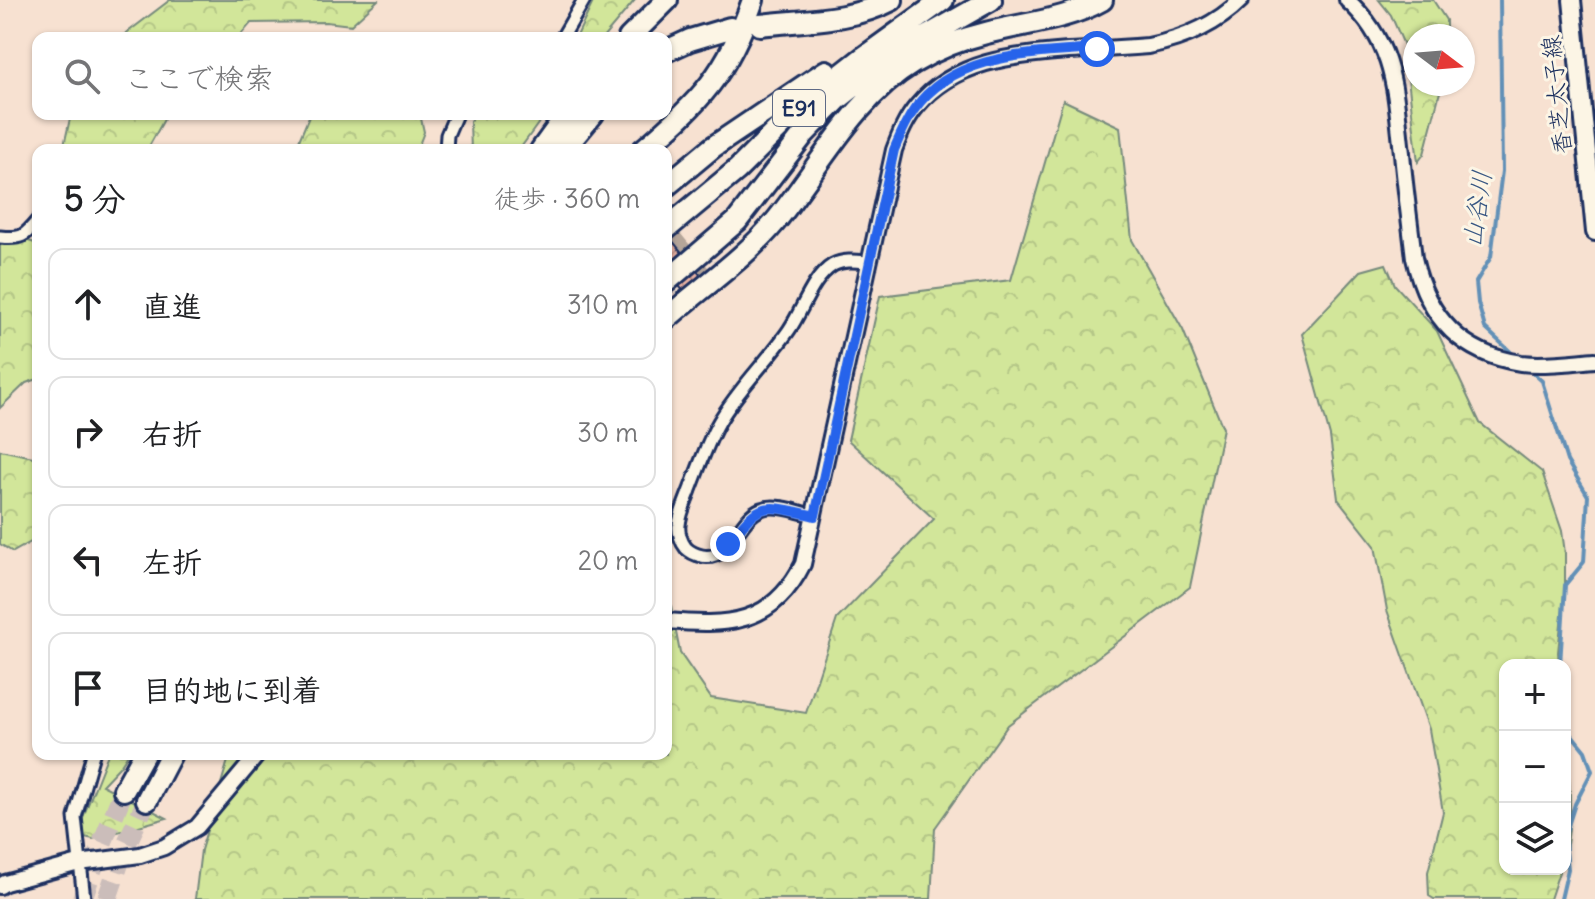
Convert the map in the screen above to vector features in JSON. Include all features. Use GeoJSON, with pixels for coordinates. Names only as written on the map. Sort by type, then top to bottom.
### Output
{"type":"FeatureCollection","features":[{"type":"Feature","properties":{"kind":"highway"},"geometry":{"type":"LineString","coordinates":[[635,32],[667,0]]}},
{"type":"Feature","properties":{"kind":"highway"},"geometry":{"type":"LineString","coordinates":[[650,144],[712,84],[733,51],[753,0]]}},
{"type":"Feature","properties":{"kind":"highway"},"geometry":{"type":"LineString","coordinates":[[760,25],[843,17],[877,8],[892,0]]}},
{"type":"Feature","properties":{"kind":"highway","name":"E91"},"geometry":{"type":"LineString","coordinates":[[672,181],[713,147],[856,51],[923,0]]}},
{"type":"Feature","properties":{"kind":"highway","name":"E91"},"geometry":{"type":"LineString","coordinates":[[672,224],[737,170],[800,107],[943,0]]}},
{"type":"Feature","properties":{"kind":"highway"},"geometry":{"type":"LineString","coordinates":[[672,277],[737,221],[804,134],[837,100],[879,67],[931,33],[991,0]]}},
{"type":"Feature","properties":{"kind":"highway"},"geometry":{"type":"LineString","coordinates":[[672,314],[774,223],[851,121],[897,74],[956,42],[1062,17],[1102,0]]}},
{"type":"Feature","properties":{"kind":"highway"},"geometry":{"type":"LineString","coordinates":[[672,48],[730,28]]}},
{"type":"Feature","properties":{"kind":"highway"},"geometry":{"type":"LineString","coordinates":[[545,144],[563,120]]}},
{"type":"Feature","properties":{"kind":"highway"},"geometry":{"type":"LineString","coordinates":[[568,144],[588,120]]}},
{"type":"Feature","properties":{"kind":"highway"},"geometry":{"type":"LineString","coordinates":[[672,299],[752,227],[779,173],[804,134]]}},
{"type":"Feature","properties":{"kind":"highway"},"geometry":{"type":"LineString","coordinates":[[124,790],[141,760]]}},
{"type":"Feature","properties":{"kind":"highway"},"geometry":{"type":"LineString","coordinates":[[147,800],[168,760]]}},
{"type":"Feature","properties":{"kind":"main road","name":"香芝太子線"},"geometry":{"type":"LineString","coordinates":[[1572,0],[1595,232]]}},
{"type":"Feature","properties":{"kind":"street"},"geometry":{"type":"LineString","coordinates":[[565,32],[584,0]]}},
{"type":"Feature","properties":{"kind":"street"},"geometry":{"type":"LineString","coordinates":[[672,621],[734,622],[763,610],[776,601],[803,564],[894,150],[915,108],[931,91],[968,68],[1015,56],[1166,43],[1213,23],[1241,0]]}},
{"type":"Feature","properties":{"kind":"street"},"geometry":{"type":"LineString","coordinates":[[1347,0],[1369,22],[1391,72],[1414,258],[1419,279],[1434,312],[1460,338],[1489,355],[1537,364],[1595,360]]}},
{"type":"Feature","properties":{"kind":"street"},"geometry":{"type":"LineString","coordinates":[[446,144],[453,120]]}},
{"type":"Feature","properties":{"kind":"street"},"geometry":{"type":"LineString","coordinates":[[0,237],[15,239],[24,236],[32,227]]}},
{"type":"Feature","properties":{"kind":"street"},"geometry":{"type":"LineString","coordinates":[[815,516],[771,507],[760,509],[748,518],[719,554],[707,557],[686,548],[680,536],[683,509],[719,421],[791,327],[823,274],[842,261],[869,262]]}},
{"type":"Feature","properties":{"kind":"street"},"geometry":{"type":"LineString","coordinates":[[84,899],[75,817],[91,760]]}},
{"type":"Feature","properties":{"kind":"street"},"geometry":{"type":"LineString","coordinates":[[0,886],[79,863],[140,855],[164,847],[197,827],[253,760]]}},
{"type":"Feature","properties":{"kind":"green space"},"geometry":{"type":"Polygon","coordinates":[[[170,0],[378,0],[351,25],[326,22],[251,23],[243,32],[128,32],[170,0]]]}},
{"type":"Feature","properties":{"kind":"green space"},"geometry":{"type":"Polygon","coordinates":[[[594,0],[635,0],[608,32],[579,32],[594,0]]]}},
{"type":"Feature","properties":{"kind":"green space"},"geometry":{"type":"Polygon","coordinates":[[[1379,0],[1433,0],[1446,24],[1403,24],[1403,43],[1391,15],[1379,0]]]}},
{"type":"Feature","properties":{"kind":"green space"},"geometry":{"type":"Polygon","coordinates":[[[1410,96],[1439,96],[1424,154],[1418,162],[1410,96]]]}},
{"type":"Feature","properties":{"kind":"green space"},"geometry":{"type":"Polygon","coordinates":[[[1063,100],[1120,127],[1132,240],[1183,330],[1223,428],[1190,587],[1008,725],[935,828],[931,899],[195,899],[201,850],[228,760],[672,760],[672,611],[680,653],[711,698],[806,713],[837,619],[934,519],[848,440],[880,296],[1011,280],[1063,100]]]}},
{"type":"Feature","properties":{"kind":"green space"},"geometry":{"type":"Polygon","coordinates":[[[70,120],[164,120],[150,144],[64,144],[70,120]]]}},
{"type":"Feature","properties":{"kind":"green space"},"geometry":{"type":"Polygon","coordinates":[[[308,120],[421,120],[424,132],[419,144],[298,144],[308,120]]]}},
{"type":"Feature","properties":{"kind":"green space"},"geometry":{"type":"Polygon","coordinates":[[[541,120],[523,144],[471,144],[470,122],[541,120]]]}},
{"type":"Feature","properties":{"kind":"green space"},"geometry":{"type":"Polygon","coordinates":[[[0,232],[32,242],[32,381],[0,408],[0,232]]]}},
{"type":"Feature","properties":{"kind":"green space"},"geometry":{"type":"Polygon","coordinates":[[[1386,264],[1395,285],[1437,331],[1480,423],[1542,472],[1562,531],[1565,586],[1559,659],[1499,659],[1499,875],[1558,875],[1550,899],[1434,899],[1429,896],[1428,872],[1443,812],[1429,729],[1387,610],[1375,546],[1338,499],[1330,436],[1302,334],[1361,271],[1386,264]]]}},
{"type":"Feature","properties":{"kind":"green space"},"geometry":{"type":"Polygon","coordinates":[[[0,450],[32,457],[32,541],[13,552],[0,544],[0,450]]]}},
{"type":"Feature","properties":{"kind":"green space"},"geometry":{"type":"Polygon","coordinates":[[[106,760],[124,760],[102,785],[167,818],[93,839],[76,835],[106,760]]]}},
{"type":"Feature","properties":{"kind":"building"},"geometry":{"type":"Polygon","coordinates":[[[672,240],[711,288],[693,303],[672,277],[672,240]]]}},
{"type":"Feature","properties":{"kind":"waterway","name":"山谷川"},"geometry":{"type":"LineString","coordinates":[[1500,0],[1502,171],[1491,257],[1476,282],[1485,328],[1515,356]]}},
{"type":"Feature","properties":{"kind":"waterway","name":"山谷川"},"geometry":{"type":"LineString","coordinates":[[1530,370],[1542,381],[1567,461],[1588,496],[1584,562],[1565,585],[1560,659]]}},
{"type":"Feature","properties":{"kind":"waterway","name":"山谷川"},"geometry":{"type":"LineString","coordinates":[[1569,731],[1585,751],[1592,771],[1571,816]]}},
{"type":"Feature","properties":{"kind":"waterway","name":"山谷川"},"geometry":{"type":"LineString","coordinates":[[1561,899],[1567,875]]}},
{"type":"Feature","properties":{"kind":"tunnel"},"geometry":{"type":"LineString","coordinates":[[82,899],[124,790]]}},
{"type":"Feature","properties":{"kind":"tunnel"},"geometry":{"type":"LineString","coordinates":[[107,899],[124,849],[147,800]]}},
{"type":"Feature","properties":{"kind":"route"},"geometry":{"type":"LineString","coordinates":[[728,544],[748,518],[760,509],[771,507],[815,516],[894,150],[915,108],[947,79],[989,61],[1097,49]]}}]}
